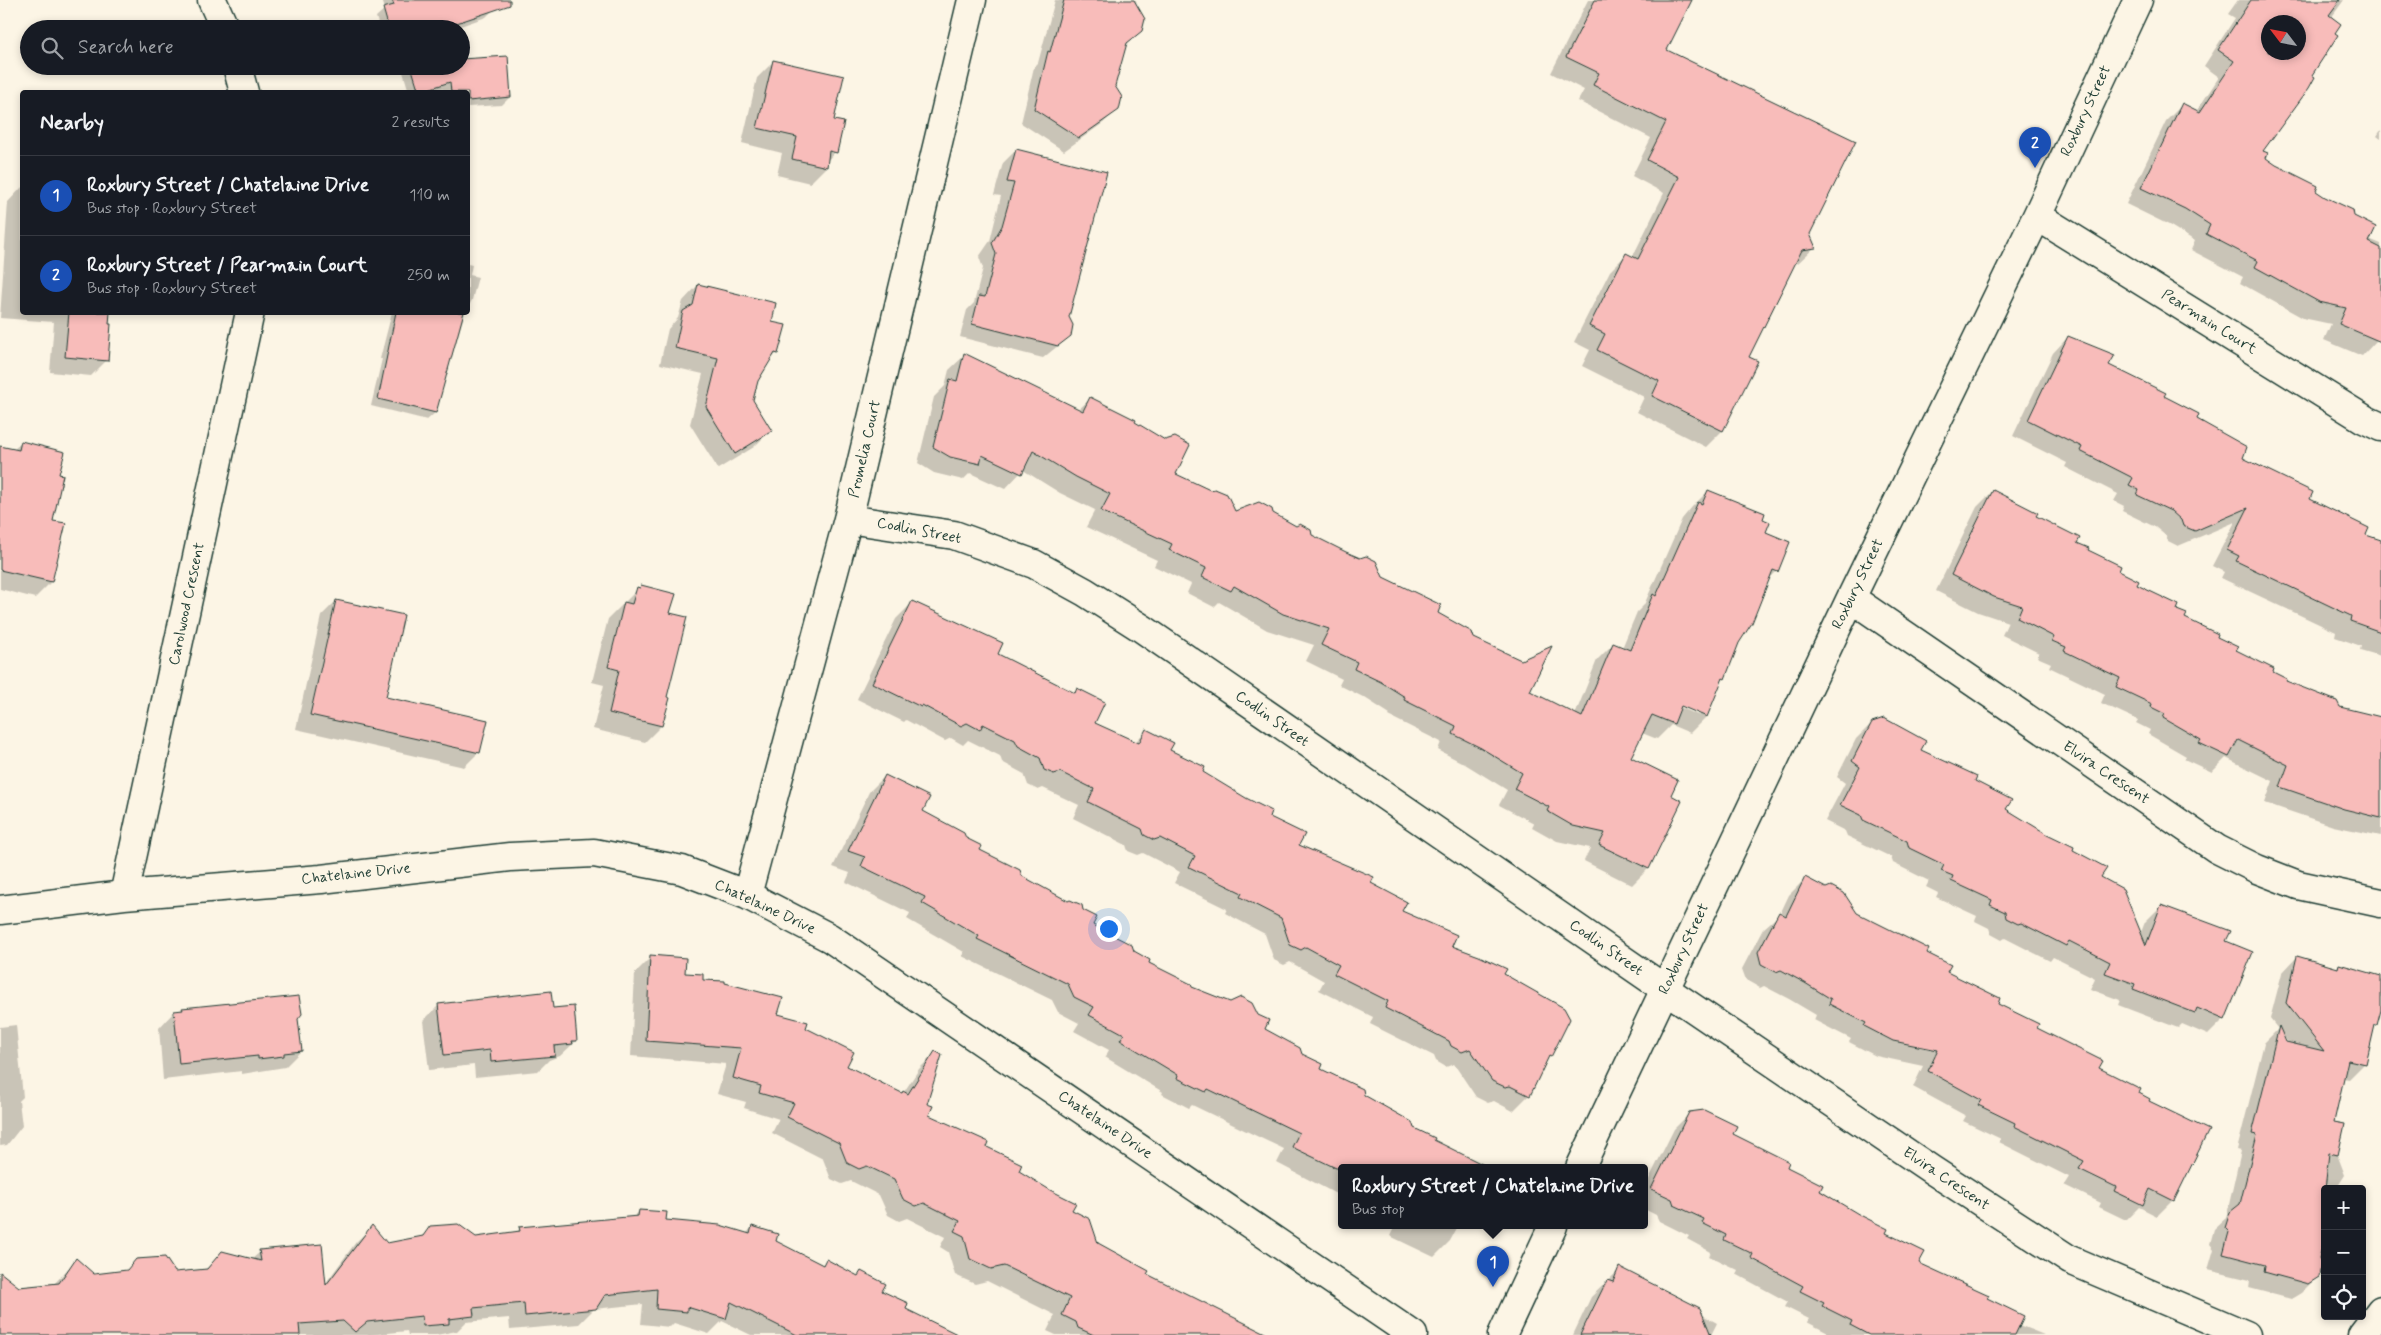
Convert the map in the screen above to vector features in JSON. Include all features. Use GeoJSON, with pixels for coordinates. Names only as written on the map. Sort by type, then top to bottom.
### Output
{"type":"FeatureCollection","features":[{"type":"Feature","properties":{"kind":"street"},"geometry":{"type":"LineString","coordinates":[[212,0],[221,20]]}},
{"type":"Feature","properties":{"kind":"street","name":"Promelia Court"},"geometry":{"type":"LineString","coordinates":[[747,895],[848,519],[972,0]]}},
{"type":"Feature","properties":{"kind":"street","name":"Roxbury Street"},"geometry":{"type":"LineString","coordinates":[[1582,1164],[1851,598],[2037,216],[2138,0]]}},
{"type":"Feature","properties":{"kind":"street"},"geometry":{"type":"LineString","coordinates":[[239,75],[243,90]]}},
{"type":"Feature","properties":{"kind":"street","name":"Pearmain Court"},"geometry":{"type":"LineString","coordinates":[[2037,216],[2381,427]]}},
{"type":"Feature","properties":{"kind":"street","name":"Carolwood Crescent"},"geometry":{"type":"LineString","coordinates":[[124,895],[249,315]]}},
{"type":"Feature","properties":{"kind":"street","name":"Codlin Street"},"geometry":{"type":"LineString","coordinates":[[848,519],[954,535],[1034,564],[1085,592],[1665,989]]}},
{"type":"Feature","properties":{"kind":"street","name":"Elvira Crescent"},"geometry":{"type":"LineString","coordinates":[[1851,598],[2217,849],[2257,869],[2298,885],[2381,902]]}},
{"type":"Feature","properties":{"kind":"street","name":"Chatelaine Drive"},"geometry":{"type":"LineString","coordinates":[[0,910],[124,895],[321,878],[510,857],[594,853],[682,870],[747,895],[830,938],[1413,1335]]}},
{"type":"Feature","properties":{"kind":"street","name":"Elvira Crescent"},"geometry":{"type":"LineString","coordinates":[[1665,989],[1932,1170],[2070,1260],[2246,1335]]}},
{"type":"Feature","properties":{"kind":"street"},"geometry":{"type":"LineString","coordinates":[[1502,1335],[1552,1229]]}},
{"type":"Feature","properties":{"kind":"street"},"geometry":{"type":"LineString","coordinates":[[2362,1335],[2381,1310]]}},
{"type":"Feature","properties":{"kind":"building"},"geometry":{"type":"Polygon","coordinates":[[[392,0],[510,0],[510,5],[466,20],[386,20],[383,8],[394,5],[392,0]]]}},
{"type":"Feature","properties":{"kind":"building"},"geometry":{"type":"Polygon","coordinates":[[[1064,0],[1134,0],[1145,19],[1142,31],[1127,43],[1115,86],[1122,97],[1119,110],[1079,138],[1034,109],[1048,51],[1050,52],[1064,0]]]}},
{"type":"Feature","properties":{"kind":"building"},"geometry":{"type":"Polygon","coordinates":[[[1595,0],[1692,0],[1667,50],[1856,141],[1810,234],[1816,248],[1802,250],[1749,357],[1758,361],[1723,431],[1652,396],[1659,381],[1597,350],[1605,334],[1589,326],[1626,253],[1638,259],[1679,177],[1647,160],[1666,122],[1593,85],[1599,73],[1566,57],[1595,0]]]}},
{"type":"Feature","properties":{"kind":"building"},"geometry":{"type":"Polygon","coordinates":[[[2251,0],[2340,0],[2329,15],[2341,24],[2335,33],[2338,35],[2312,75],[2315,77],[2309,88],[2263,151],[2268,153],[2266,158],[2276,165],[2318,186],[2316,191],[2353,210],[2354,216],[2376,227],[2369,242],[2381,248],[2381,342],[2339,324],[2346,308],[2319,302],[2255,267],[2258,261],[2206,234],[2210,225],[2185,209],[2141,188],[2182,103],[2200,112],[2234,61],[2218,50],[2251,0]]]}},
{"type":"Feature","properties":{"kind":"building"},"geometry":{"type":"Polygon","coordinates":[[[508,56],[511,97],[470,101],[470,90],[451,90],[450,82],[425,90],[418,90],[414,75],[470,75],[470,58],[508,56]]]}},
{"type":"Feature","properties":{"kind":"building"},"geometry":{"type":"Polygon","coordinates":[[[773,60],[844,76],[834,120],[844,122],[837,153],[829,151],[827,167],[792,159],[797,137],[757,128],[773,60]]]}},
{"type":"Feature","properties":{"kind":"building"},"geometry":{"type":"Polygon","coordinates":[[[1016,149],[1107,172],[1069,317],[1073,325],[1071,336],[1058,346],[972,324],[979,296],[985,297],[996,254],[992,243],[1002,226],[1014,183],[1007,182],[1016,149]]]}},
{"type":"Feature","properties":{"kind":"building"},"geometry":{"type":"Polygon","coordinates":[[[698,284],[776,303],[772,322],[786,325],[778,354],[775,353],[758,381],[753,400],[772,431],[735,454],[706,407],[718,358],[675,348],[683,311],[693,305],[698,284]]]}},
{"type":"Feature","properties":{"kind":"building"},"geometry":{"type":"Polygon","coordinates":[[[69,315],[110,315],[109,324],[111,324],[108,361],[65,357],[69,315]]]}},
{"type":"Feature","properties":{"kind":"building"},"geometry":{"type":"Polygon","coordinates":[[[395,315],[463,315],[436,413],[378,399],[395,315]]]}},
{"type":"Feature","properties":{"kind":"building"},"geometry":{"type":"Polygon","coordinates":[[[2068,336],[2115,355],[2109,365],[2166,393],[2164,396],[2199,414],[2197,419],[2247,447],[2243,458],[2313,492],[2310,499],[2369,528],[2366,535],[2381,540],[2381,632],[2350,621],[2351,616],[2236,561],[2239,556],[2227,550],[2248,508],[2195,531],[2183,526],[2181,520],[2171,511],[2137,495],[2139,490],[2129,485],[2133,478],[2080,451],[2082,447],[2028,420],[2068,336]]]}},
{"type":"Feature","properties":{"kind":"building"},"geometry":{"type":"Polygon","coordinates":[[[964,353],[1083,411],[1090,397],[1136,420],[1135,422],[1165,440],[1175,437],[1190,445],[1176,474],[1210,490],[1215,489],[1227,494],[1235,511],[1259,502],[1272,509],[1273,513],[1296,526],[1300,524],[1311,530],[1312,535],[1360,558],[1366,556],[1376,561],[1383,577],[1441,605],[1438,613],[1472,632],[1474,638],[1521,660],[1552,646],[1530,691],[1582,717],[1613,643],[1630,650],[1653,594],[1656,596],[1698,502],[1702,504],[1708,490],[1765,513],[1763,519],[1770,522],[1766,532],[1790,542],[1778,572],[1773,570],[1752,623],[1739,643],[1707,717],[1681,706],[1674,724],[1652,715],[1631,757],[1678,780],[1671,795],[1682,801],[1649,869],[1599,845],[1605,833],[1573,826],[1547,811],[1549,807],[1514,789],[1522,773],[1481,748],[1453,734],[1456,726],[1404,700],[1405,697],[1381,682],[1354,669],[1357,662],[1321,645],[1329,629],[1283,614],[1234,586],[1231,591],[1202,577],[1206,568],[1169,550],[1172,544],[1101,511],[1110,494],[1076,477],[1033,451],[1022,474],[982,455],[980,464],[950,457],[933,447],[950,379],[957,381],[964,353]]]}},
{"type":"Feature","properties":{"kind":"building"},"geometry":{"type":"Polygon","coordinates":[[[21,441],[65,452],[59,474],[63,475],[53,521],[66,523],[52,582],[0,570],[0,446],[19,450],[21,441]]]}},
{"type":"Feature","properties":{"kind":"building"},"geometry":{"type":"Polygon","coordinates":[[[1993,490],[2038,513],[2036,516],[2080,538],[2077,543],[2121,566],[2119,571],[2139,581],[2137,585],[2179,605],[2177,610],[2187,614],[2185,618],[2218,634],[2217,637],[2238,647],[2236,650],[2274,669],[2273,672],[2287,679],[2286,681],[2337,701],[2340,707],[2381,717],[2381,818],[2344,809],[2280,787],[2288,765],[2238,740],[2229,757],[2199,743],[2201,740],[2163,718],[2165,714],[2151,707],[2152,704],[2116,687],[2120,678],[2064,651],[2066,647],[2052,641],[2054,637],[2017,618],[2022,606],[1994,597],[1951,575],[1993,490]]]}},
{"type":"Feature","properties":{"kind":"building"},"geometry":{"type":"Polygon","coordinates":[[[641,585],[676,594],[670,613],[687,617],[667,697],[670,698],[662,726],[609,713],[619,670],[608,667],[624,602],[632,604],[637,587],[640,588],[641,585]]]}},
{"type":"Feature","properties":{"kind":"building"},"geometry":{"type":"Polygon","coordinates":[[[336,600],[404,615],[386,697],[488,720],[480,753],[310,715],[336,600]]]}},
{"type":"Feature","properties":{"kind":"building"},"geometry":{"type":"Polygon","coordinates":[[[912,601],[1003,643],[998,654],[1075,693],[1077,688],[1105,702],[1095,723],[1139,743],[1146,729],[1174,743],[1170,750],[1205,767],[1203,772],[1272,811],[1270,817],[1305,834],[1299,845],[1374,877],[1371,883],[1407,902],[1402,911],[1457,935],[1452,946],[1507,969],[1504,974],[1564,1008],[1570,1019],[1551,1057],[1549,1056],[1530,1096],[1510,1086],[1505,1087],[1492,1081],[1470,1049],[1462,1052],[1451,1046],[1449,1041],[1385,1008],[1388,1001],[1334,974],[1339,965],[1306,947],[1301,950],[1290,945],[1281,918],[1240,897],[1242,893],[1189,867],[1195,856],[1160,838],[1154,840],[1144,835],[1142,829],[1088,802],[1094,789],[1060,772],[1054,774],[1044,770],[1040,758],[1018,746],[1015,740],[983,724],[980,730],[967,723],[961,726],[922,705],[921,707],[872,683],[912,601]]]}},
{"type":"Feature","properties":{"kind":"building"},"geometry":{"type":"Polygon","coordinates":[[[1884,718],[1926,741],[1921,750],[1977,776],[1975,781],[2012,800],[2006,809],[2047,834],[2074,847],[2073,850],[2107,868],[2101,877],[2123,889],[2146,945],[2161,905],[2231,931],[2226,941],[2253,952],[2225,1020],[2197,1008],[2195,1013],[2133,989],[2135,984],[2105,973],[2110,962],[2069,941],[2066,946],[2021,923],[2018,924],[2006,918],[2005,912],[1990,905],[1992,900],[1951,881],[1953,876],[1941,871],[1944,865],[1909,848],[1907,841],[1863,820],[1861,815],[1840,805],[1860,767],[1852,761],[1872,722],[1884,718]]]}},
{"type":"Feature","properties":{"kind":"building"},"geometry":{"type":"Polygon","coordinates":[[[885,775],[930,797],[923,811],[964,833],[966,838],[982,846],[980,850],[1020,870],[1022,876],[1068,901],[1070,900],[1082,905],[1083,910],[1097,917],[1093,925],[1132,945],[1134,951],[1150,960],[1149,963],[1191,984],[1192,987],[1230,1002],[1241,997],[1252,1003],[1258,1015],[1269,1020],[1265,1029],[1300,1048],[1302,1054],[1323,1064],[1321,1069],[1363,1089],[1364,1095],[1412,1122],[1414,1128],[1482,1164],[1338,1164],[1338,1168],[1336,1168],[1292,1147],[1299,1133],[1208,1089],[1206,1092],[1177,1078],[1178,1075],[1120,1040],[1124,1034],[1089,1015],[1094,1007],[1074,997],[1068,984],[977,939],[979,936],[922,903],[925,897],[861,866],[865,857],[848,851],[885,775]]]}},
{"type":"Feature","properties":{"kind":"building"},"geometry":{"type":"Polygon","coordinates":[[[1805,877],[1826,888],[1831,886],[1844,893],[1857,913],[1929,949],[1927,953],[1951,965],[1947,972],[2000,998],[1998,1004],[2039,1024],[2037,1028],[2103,1061],[2099,1068],[2141,1089],[2139,1093],[2150,1099],[2149,1101],[2209,1130],[2174,1201],[2150,1189],[2143,1205],[2114,1191],[2116,1187],[2079,1169],[2084,1161],[2014,1126],[2015,1123],[1978,1105],[1981,1100],[1928,1071],[1938,1050],[1893,1041],[1864,1026],[1866,1023],[1829,1004],[1831,999],[1805,983],[1781,970],[1776,972],[1761,964],[1758,952],[1779,912],[1786,916],[1805,877]]]}},
{"type":"Feature","properties":{"kind":"building"},"geometry":{"type":"Polygon","coordinates":[[[650,955],[686,958],[685,973],[703,974],[703,980],[725,981],[725,983],[783,998],[778,1014],[808,1022],[806,1028],[854,1052],[847,1066],[902,1093],[903,1091],[908,1094],[935,1051],[942,1055],[927,1104],[933,1106],[929,1115],[989,1142],[987,1147],[1022,1164],[1019,1171],[1076,1203],[1072,1210],[1090,1219],[1098,1243],[1149,1271],[1147,1274],[1269,1335],[1094,1335],[1078,1328],[1076,1322],[1062,1315],[1070,1298],[1004,1266],[991,1269],[970,1259],[964,1236],[954,1231],[960,1221],[924,1203],[916,1206],[903,1199],[894,1179],[867,1166],[859,1169],[847,1163],[839,1143],[787,1117],[794,1103],[759,1093],[761,1086],[733,1078],[741,1048],[646,1041],[650,955]]]}},
{"type":"Feature","properties":{"kind":"building"},"geometry":{"type":"Polygon","coordinates":[[[2297,956],[2338,968],[2339,964],[2381,976],[2381,1010],[2377,1025],[2375,1025],[2366,1064],[2348,1060],[2334,1122],[2345,1124],[2338,1155],[2329,1153],[2325,1185],[2321,1185],[2321,1251],[2319,1258],[2321,1263],[2319,1277],[2308,1284],[2264,1272],[2265,1265],[2223,1254],[2229,1232],[2225,1228],[2230,1212],[2240,1204],[2257,1135],[2252,1134],[2279,1026],[2286,1042],[2324,1051],[2286,1003],[2297,956]]]}},
{"type":"Feature","properties":{"kind":"building"},"geometry":{"type":"Polygon","coordinates":[[[551,991],[553,1008],[574,1006],[577,1041],[572,1041],[573,1044],[554,1046],[555,1056],[491,1062],[490,1050],[444,1055],[438,1004],[551,991]]]}},
{"type":"Feature","properties":{"kind":"building"},"geometry":{"type":"Polygon","coordinates":[[[299,996],[302,1014],[298,1019],[302,1051],[284,1053],[284,1056],[258,1059],[258,1056],[179,1064],[174,1011],[183,1010],[182,1008],[299,996]]]}},
{"type":"Feature","properties":{"kind":"building"},"geometry":{"type":"Polygon","coordinates":[[[1704,1110],[1737,1126],[1733,1134],[1789,1162],[1787,1167],[1823,1185],[1820,1191],[1888,1229],[1886,1233],[1925,1252],[1919,1263],[1989,1295],[1987,1298],[2024,1316],[2015,1335],[1869,1335],[1850,1325],[1852,1321],[1822,1306],[1824,1303],[1800,1291],[1803,1286],[1751,1258],[1753,1254],[1724,1240],[1726,1235],[1702,1223],[1704,1219],[1674,1205],[1672,1199],[1651,1189],[1689,1112],[1704,1110]]]}},
{"type":"Feature","properties":{"kind":"building"},"geometry":{"type":"Polygon","coordinates":[[[639,1210],[667,1212],[666,1220],[720,1225],[750,1234],[752,1226],[778,1234],[776,1241],[823,1265],[826,1259],[858,1276],[861,1271],[886,1284],[882,1291],[908,1303],[906,1309],[959,1335],[797,1335],[731,1302],[726,1319],[687,1307],[687,1312],[656,1309],[657,1289],[605,1295],[596,1309],[525,1316],[524,1303],[473,1308],[474,1316],[449,1319],[449,1324],[423,1326],[422,1316],[367,1322],[355,1332],[343,1321],[299,1324],[300,1335],[0,1335],[0,1272],[19,1287],[59,1283],[76,1258],[94,1274],[127,1270],[136,1259],[165,1257],[175,1272],[207,1269],[222,1251],[261,1261],[259,1250],[322,1244],[326,1285],[372,1225],[387,1243],[423,1236],[430,1226],[458,1224],[476,1237],[520,1231],[519,1227],[638,1216],[639,1210]]]}},
{"type":"Feature","properties":{"kind":"building"},"geometry":{"type":"Polygon","coordinates":[[[1619,1267],[1700,1308],[1711,1335],[1580,1335],[1607,1280],[1613,1282],[1619,1267]]]}},
{"type":"Feature","properties":{"kind":"place","name":"Roxbury Street / Pearmain Court"},"geometry":{"type":"Point","coordinates":[2035,168]}},
{"type":"Feature","properties":{"kind":"place","name":"Roxbury Street / Chatelaine Drive"},"geometry":{"type":"Point","coordinates":[1493,1287]}}]}
